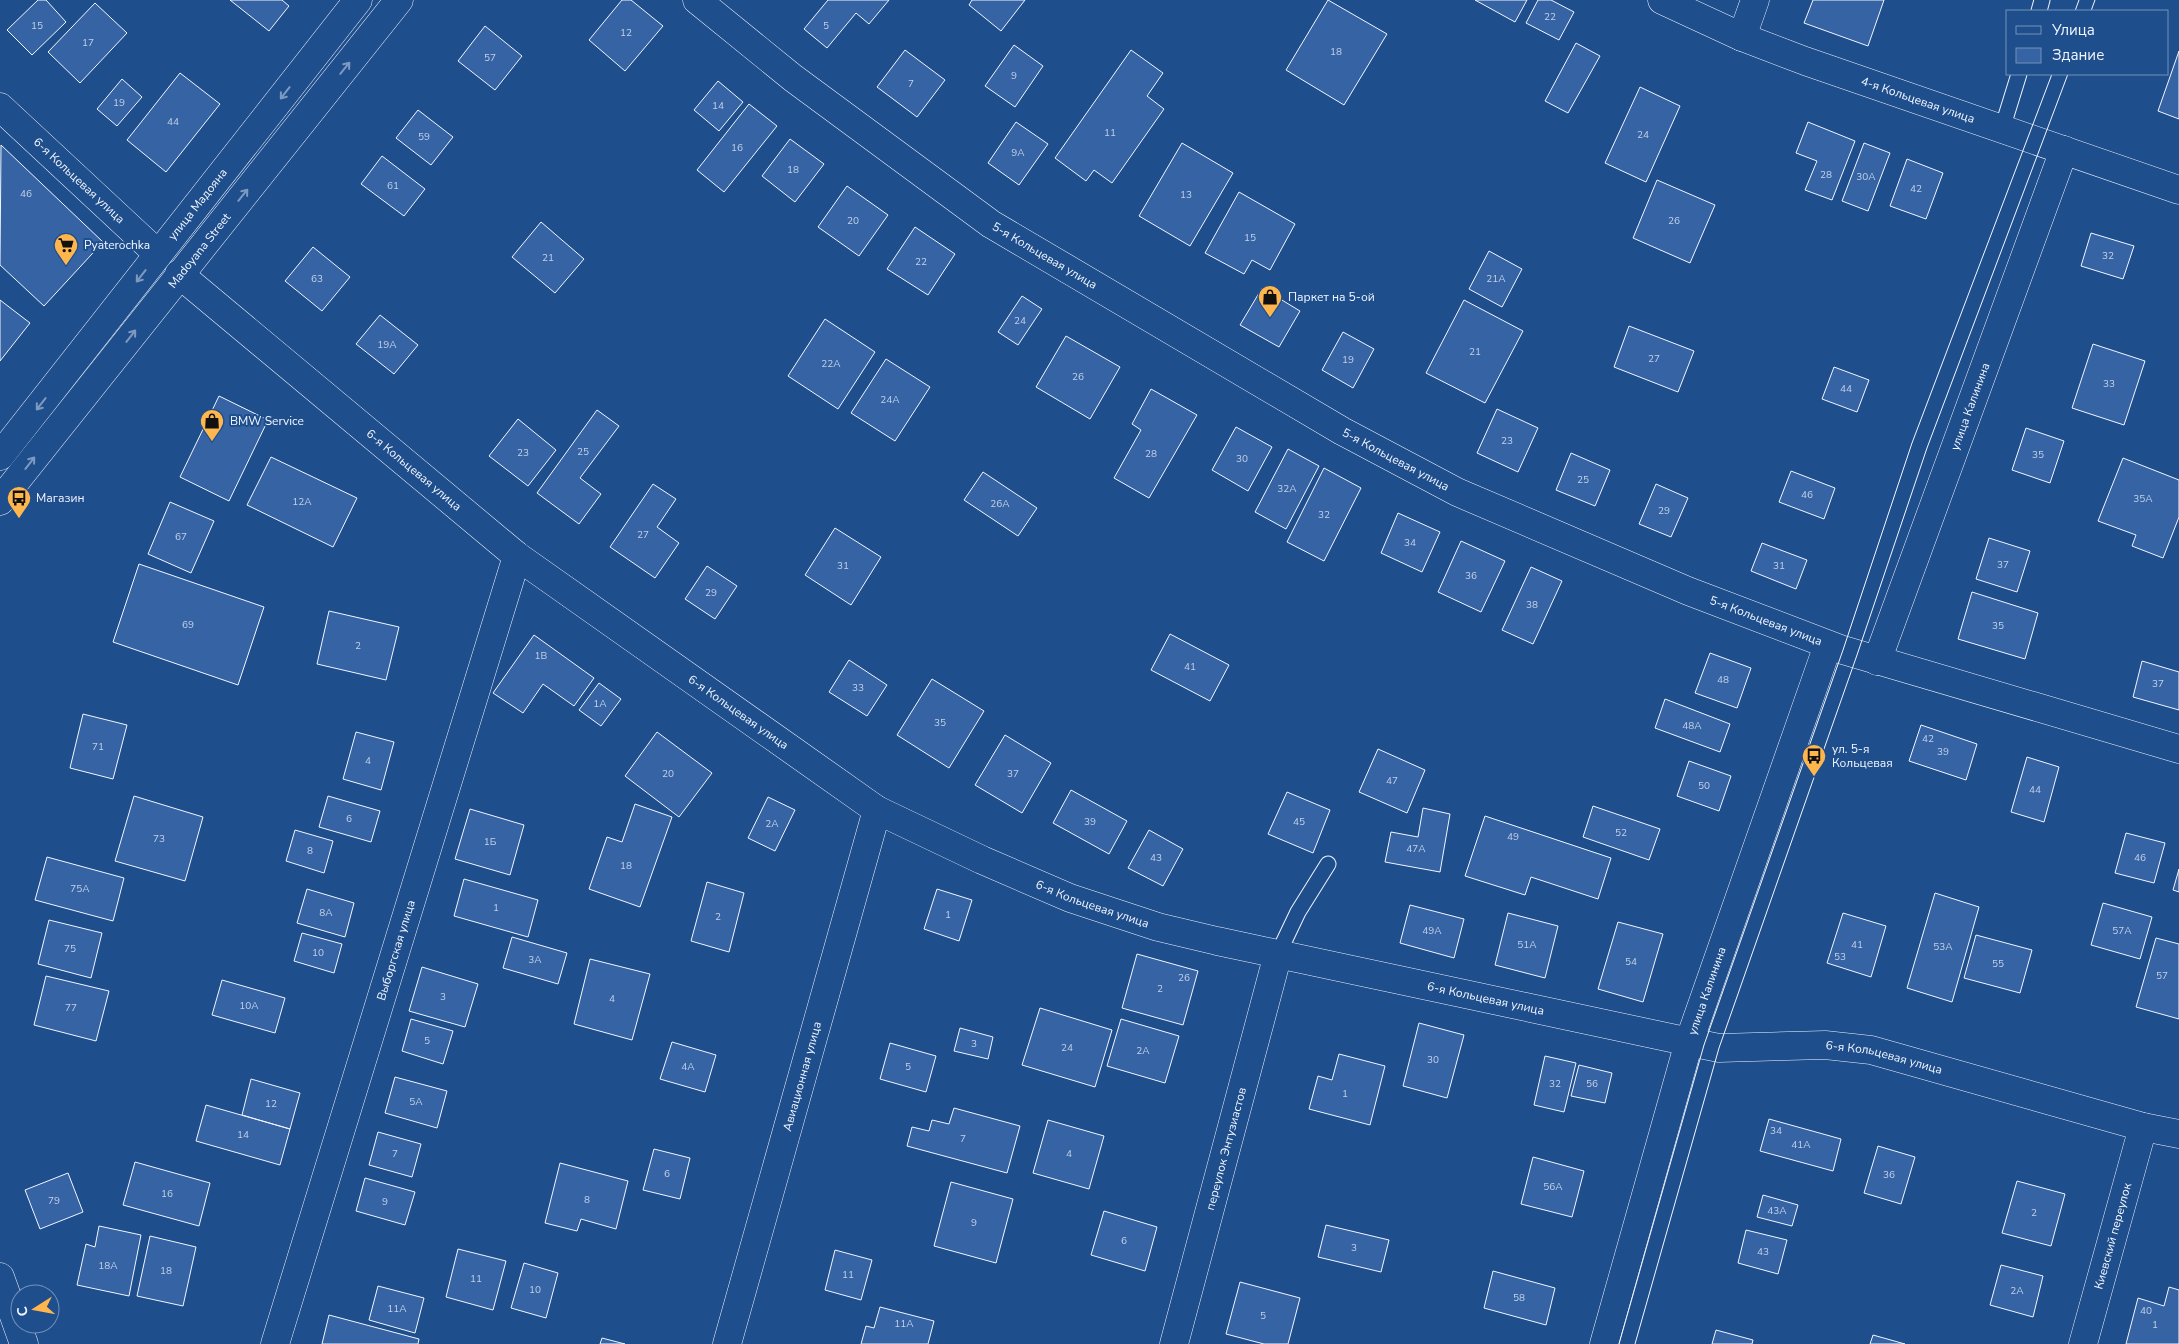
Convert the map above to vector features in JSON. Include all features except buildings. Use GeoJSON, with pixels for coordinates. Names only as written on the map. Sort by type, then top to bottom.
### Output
{"type":"FeatureCollection","features":[{"type":"Feature","properties":{"kind":"street","name":"улица Мадояна"},"geometry":{"type":"LineString","coordinates":[[0,456],[358,0]]}},
{"type":"Feature","properties":{"kind":"street","name":"Madoyana Street"},"geometry":{"type":"LineString","coordinates":[[0,501],[179,274],[400,0]]}},
{"type":"Feature","properties":{"kind":"street","name":"5-я Кольцевая улица"},"geometry":{"type":"LineString","coordinates":[[698,0],[792,78],[991,224],[1342,431],[1457,492],[1688,591],[1828,645],[2179,749]]}},
{"type":"Feature","properties":{"kind":"street","name":"4-я Кольцевая улица"},"geometry":{"type":"LineString","coordinates":[[1662,0],[1742,37],[2002,130],[2179,190]]}},
{"type":"Feature","properties":{"kind":"street"},"geometry":{"type":"LineString","coordinates":[[1742,37],[1755,0]]}},
{"type":"Feature","properties":{"kind":"street","name":"6-я Кольцевая улица"},"geometry":{"type":"LineString","coordinates":[[0,107],[158,254]]}},
{"type":"Feature","properties":{"kind":"street","name":"улица Калинина"},"geometry":{"type":"LineString","coordinates":[[1877,661],[2064,150]]}},
{"type":"Feature","properties":{"kind":"street","name":"6-я Кольцевая улица"},"geometry":{"type":"LineString","coordinates":[[179,274],[517,556],[877,810],[982,860],[1070,898],[1158,927],[1719,1048],[1825,1045],[1871,1050],[2143,1127],[2179,1134]]}},
{"type":"Feature","properties":{"kind":"street","name":"Выборгская улица"},"geometry":{"type":"LineString","coordinates":[[275,1344],[517,556]]}},
{"type":"Feature","properties":{"kind":"street","name":"улица Калинина"},"geometry":{"type":"LineString","coordinates":[[1604,1344],[1689,1042],[1828,645]]}},
{"type":"Feature","properties":{"kind":"street","name":"Авиационная улица"},"geometry":{"type":"LineString","coordinates":[[727,1344],[877,810]]}},
{"type":"Feature","properties":{"kind":"street","name":"переулок Энтузиастов"},"geometry":{"type":"LineString","coordinates":[[1174,1344],[1278,954]]}},
{"type":"Feature","properties":{"kind":"street","name":"Киевский переулок"},"geometry":{"type":"LineString","coordinates":[[2083,1344],[2143,1127]]}},
{"type":"Feature","properties":{"kind":"street"},"geometry":{"type":"LineString","coordinates":[[0,1277],[24,1344]]}},
{"type":"Feature","properties":{"kind":"lane"},"geometry":{"type":"LineString","coordinates":[[2002,130],[2019,75]]}},
{"type":"Feature","properties":{"kind":"lane"},"geometry":{"type":"LineString","coordinates":[[1278,954],[1298,912],[1328,864]]}},
{"type":"Feature","properties":{"kind":"tram line"},"geometry":{"type":"LineString","coordinates":[[2075,10],[2079,0]]}},
{"type":"Feature","properties":{"kind":"tram line"},"geometry":{"type":"LineString","coordinates":[[2091,10],[2095,0]]}},
{"type":"Feature","properties":{"kind":"tram line"},"geometry":{"type":"LineString","coordinates":[[1619,1344],[1704,1045],[1843,650],[1912,443],[2052,75]]}},
{"type":"Feature","properties":{"kind":"tram line"},"geometry":{"type":"LineString","coordinates":[[1635,1344],[1719,1048],[1857,655],[1927,448],[2068,75]]}},
{"type":"Feature","properties":{"kind":"place","name":"Pyaterochka"},"geometry":{"type":"Point","coordinates":[66,266]}},
{"type":"Feature","properties":{"kind":"place","name":"Паркет на 5-ой"},"geometry":{"type":"Point","coordinates":[1270,318]}},
{"type":"Feature","properties":{"kind":"place","name":"BMW Service"},"geometry":{"type":"Point","coordinates":[212,442]}},
{"type":"Feature","properties":{"kind":"place","name":"Магазин"},"geometry":{"type":"Point","coordinates":[19,519]}},
{"type":"Feature","properties":{"kind":"place","name":"ул. 5-я Кольцевая"},"geometry":{"type":"Point","coordinates":[1814,777]}}]}
